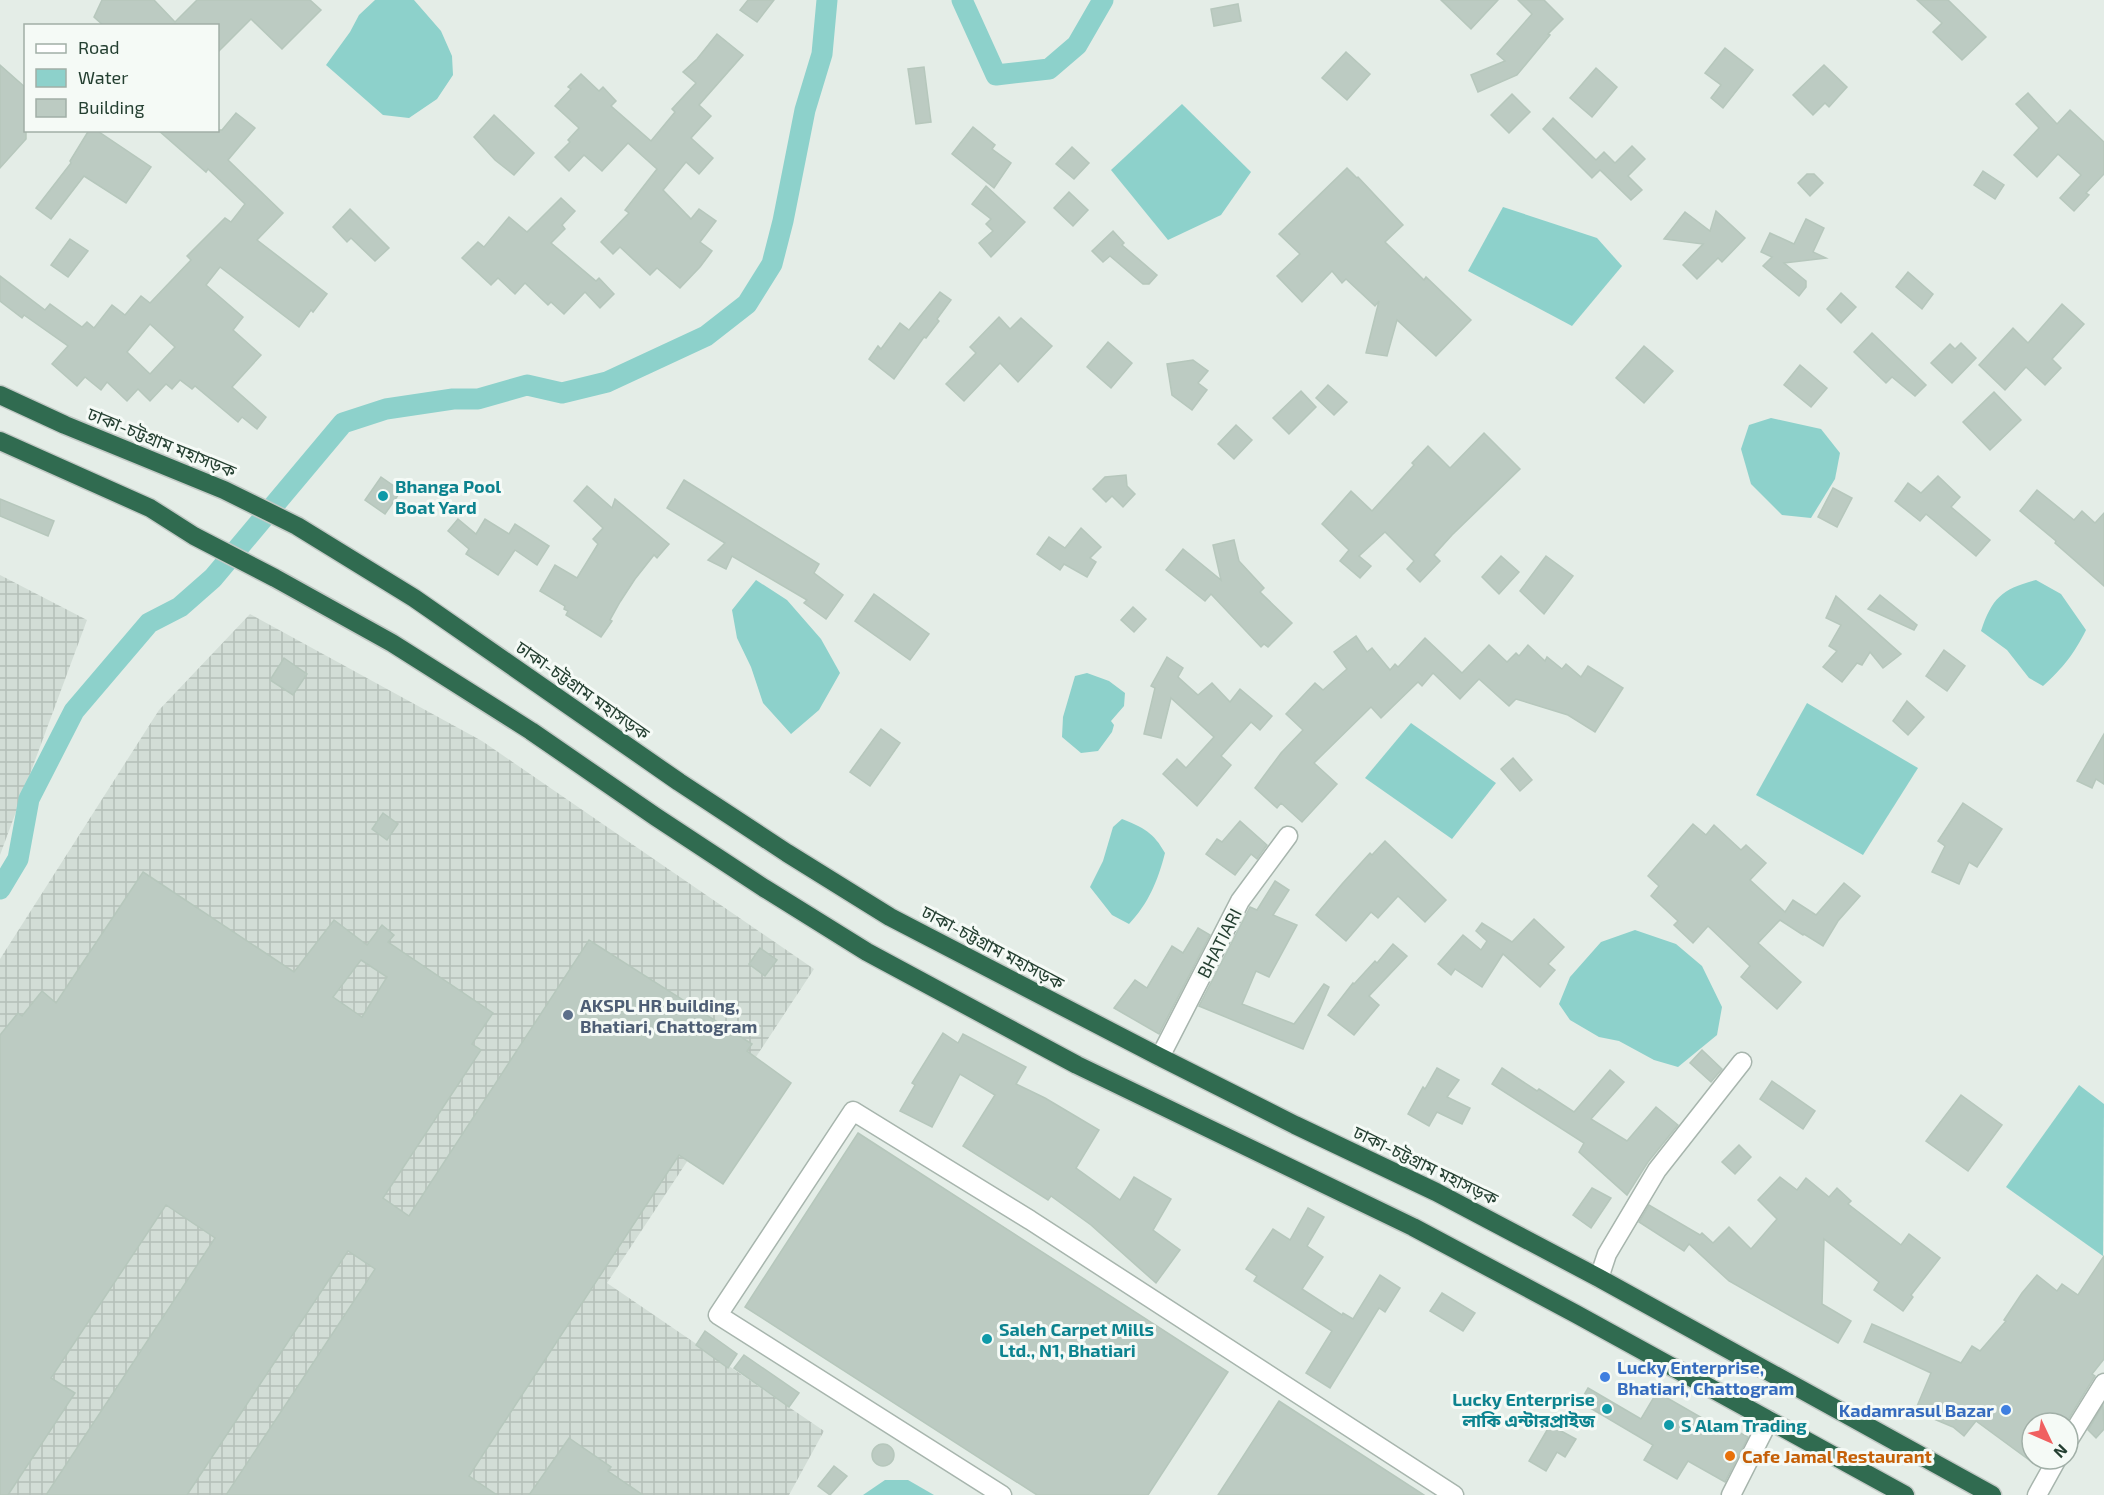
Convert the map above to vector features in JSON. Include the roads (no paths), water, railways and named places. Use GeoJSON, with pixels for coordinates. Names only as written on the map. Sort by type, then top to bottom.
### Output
{"type":"FeatureCollection","features":[{"type":"Feature","properties":{"kind":"highway","name":"ঢাকা-চট্টগ্রাম মহাসড়ক"},"geometry":{"type":"LineString","coordinates":[[0,395],[65,425],[224,489],[297,526],[414,598],[679,782],[881,911],[1160,1057],[1436,1192],[1599,1278],[1992,1495]]}},
{"type":"Feature","properties":{"kind":"highway"},"geometry":{"type":"LineString","coordinates":[[0,441],[150,508],[194,536],[392,643],[531,731],[764,888],[867,952],[1077,1065],[1413,1227],[1905,1495]]}},
{"type":"Feature","properties":{"kind":"street","name":"BHATIARI"},"geometry":{"type":"LineString","coordinates":[[1160,1057],[1240,901],[1288,836]]}},
{"type":"Feature","properties":{"kind":"street"},"geometry":{"type":"LineString","coordinates":[[1599,1278],[1607,1254],[1657,1170],[1742,1062]]}},
{"type":"Feature","properties":{"kind":"street"},"geometry":{"type":"LineString","coordinates":[[1002,1495],[718,1315],[853,1111],[1030,1220],[1454,1495]]}},
{"type":"Feature","properties":{"kind":"street"},"geometry":{"type":"LineString","coordinates":[[2080,1422],[2104,1383]]}},
{"type":"Feature","properties":{"kind":"street"},"geometry":{"type":"LineString","coordinates":[[1731,1495],[1769,1420]]}},
{"type":"Feature","properties":{"kind":"street"},"geometry":{"type":"LineString","coordinates":[[2037,1495],[2050,1471]]}},
{"type":"Feature","properties":{"kind":"water"},"geometry":{"type":"Polygon","coordinates":[[[375,0],[414,0],[441,31],[452,56],[453,75],[437,99],[409,118],[383,115],[326,65],[350,32],[359,15],[375,0]]]}},
{"type":"Feature","properties":{"kind":"water"},"geometry":{"type":"Polygon","coordinates":[[[1182,104],[1251,172],[1221,215],[1168,240],[1111,170],[1182,104]]]}},
{"type":"Feature","properties":{"kind":"water"},"geometry":{"type":"Polygon","coordinates":[[[1503,207],[1597,238],[1622,266],[1572,326],[1468,271],[1503,207]]]}},
{"type":"Feature","properties":{"kind":"water"},"geometry":{"type":"Polygon","coordinates":[[[1771,418],[1821,429],[1840,453],[1835,479],[1811,518],[1782,515],[1751,484],[1741,449],[1749,425],[1771,418]]]}},
{"type":"Feature","properties":{"kind":"water"},"geometry":{"type":"Polygon","coordinates":[[[756,580],[787,600],[821,639],[840,673],[819,710],[791,734],[763,703],[751,667],[737,638],[732,610],[756,580]]]}},
{"type":"Feature","properties":{"kind":"water"},"geometry":{"type":"Polygon","coordinates":[[[2036,580],[2061,594],[2086,630],[2068,660],[2043,686],[2029,678],[2007,650],[1981,631],[1989,610],[2000,596],[2015,587],[2036,580]]]}},
{"type":"Feature","properties":{"kind":"water"},"geometry":{"type":"Polygon","coordinates":[[[1087,673],[1109,681],[1125,693],[1124,706],[1111,721],[1114,725],[1112,732],[1098,751],[1081,753],[1062,737],[1063,717],[1075,676],[1087,673]]]}},
{"type":"Feature","properties":{"kind":"water"},"geometry":{"type":"Polygon","coordinates":[[[1807,703],[1918,768],[1863,855],[1756,795],[1807,703]]]}},
{"type":"Feature","properties":{"kind":"water"},"geometry":{"type":"Polygon","coordinates":[[[1411,723],[1496,783],[1452,839],[1365,778],[1411,723]]]}},
{"type":"Feature","properties":{"kind":"water"},"geometry":{"type":"Polygon","coordinates":[[[1122,819],[1147,832],[1157,840],[1165,853],[1152,891],[1129,924],[1112,915],[1090,887],[1103,861],[1113,827],[1122,819]]]}},
{"type":"Feature","properties":{"kind":"water"},"geometry":{"type":"Polygon","coordinates":[[[1635,930],[1676,944],[1702,966],[1722,1007],[1717,1035],[1678,1067],[1654,1060],[1619,1041],[1599,1037],[1570,1020],[1559,1004],[1570,977],[1601,942],[1635,930]]]}},
{"type":"Feature","properties":{"kind":"water"},"geometry":{"type":"Polygon","coordinates":[[[2079,1085],[2104,1104],[2103,1256],[2006,1187],[2079,1085]]]}},
{"type":"Feature","properties":{"kind":"water"},"geometry":{"type":"Polygon","coordinates":[[[885,1480],[908,1480],[934,1495],[863,1495],[885,1480]]]}},
{"type":"Feature","properties":{"kind":"waterway"},"geometry":{"type":"LineString","coordinates":[[0,889],[18,859],[29,799],[74,711],[149,623],[180,607],[213,578],[343,423],[386,409],[453,399],[478,399],[527,385],[562,393],[607,382],[706,336],[747,304],[772,264],[805,110],[822,54],[827,0]]}},
{"type":"Feature","properties":{"kind":"waterway"},"geometry":{"type":"LineString","coordinates":[[962,0],[996,75],[1049,69],[1077,45],[1103,0]]}},
{"type":"Feature","properties":{"kind":"place","name":"Bhanga Pool Boat Yard"},"geometry":{"type":"Point","coordinates":[383,496]}},
{"type":"Feature","properties":{"kind":"place","name":"AKSPL HR building, Bhatiari, Chattogram"},"geometry":{"type":"Point","coordinates":[568,1015]}},
{"type":"Feature","properties":{"kind":"place","name":"Saleh Carpet Mills Ltd., N1, Bhatiari"},"geometry":{"type":"Point","coordinates":[987,1339]}},
{"type":"Feature","properties":{"kind":"place","name":"Lucky Enterprise, Bhatiari, Chattogram"},"geometry":{"type":"Point","coordinates":[1605,1377]}},
{"type":"Feature","properties":{"kind":"place","name":"Lucky Enterprise লাকি এন্টারপ্রাইজ"},"geometry":{"type":"Point","coordinates":[1607,1409]}},
{"type":"Feature","properties":{"kind":"place","name":"Kadamrasul Bazar"},"geometry":{"type":"Point","coordinates":[2006,1410]}},
{"type":"Feature","properties":{"kind":"place","name":"S Alam Trading"},"geometry":{"type":"Point","coordinates":[1669,1425]}},
{"type":"Feature","properties":{"kind":"place","name":"Cafe Jamal Restaurant"},"geometry":{"type":"Point","coordinates":[1730,1456]}}]}
